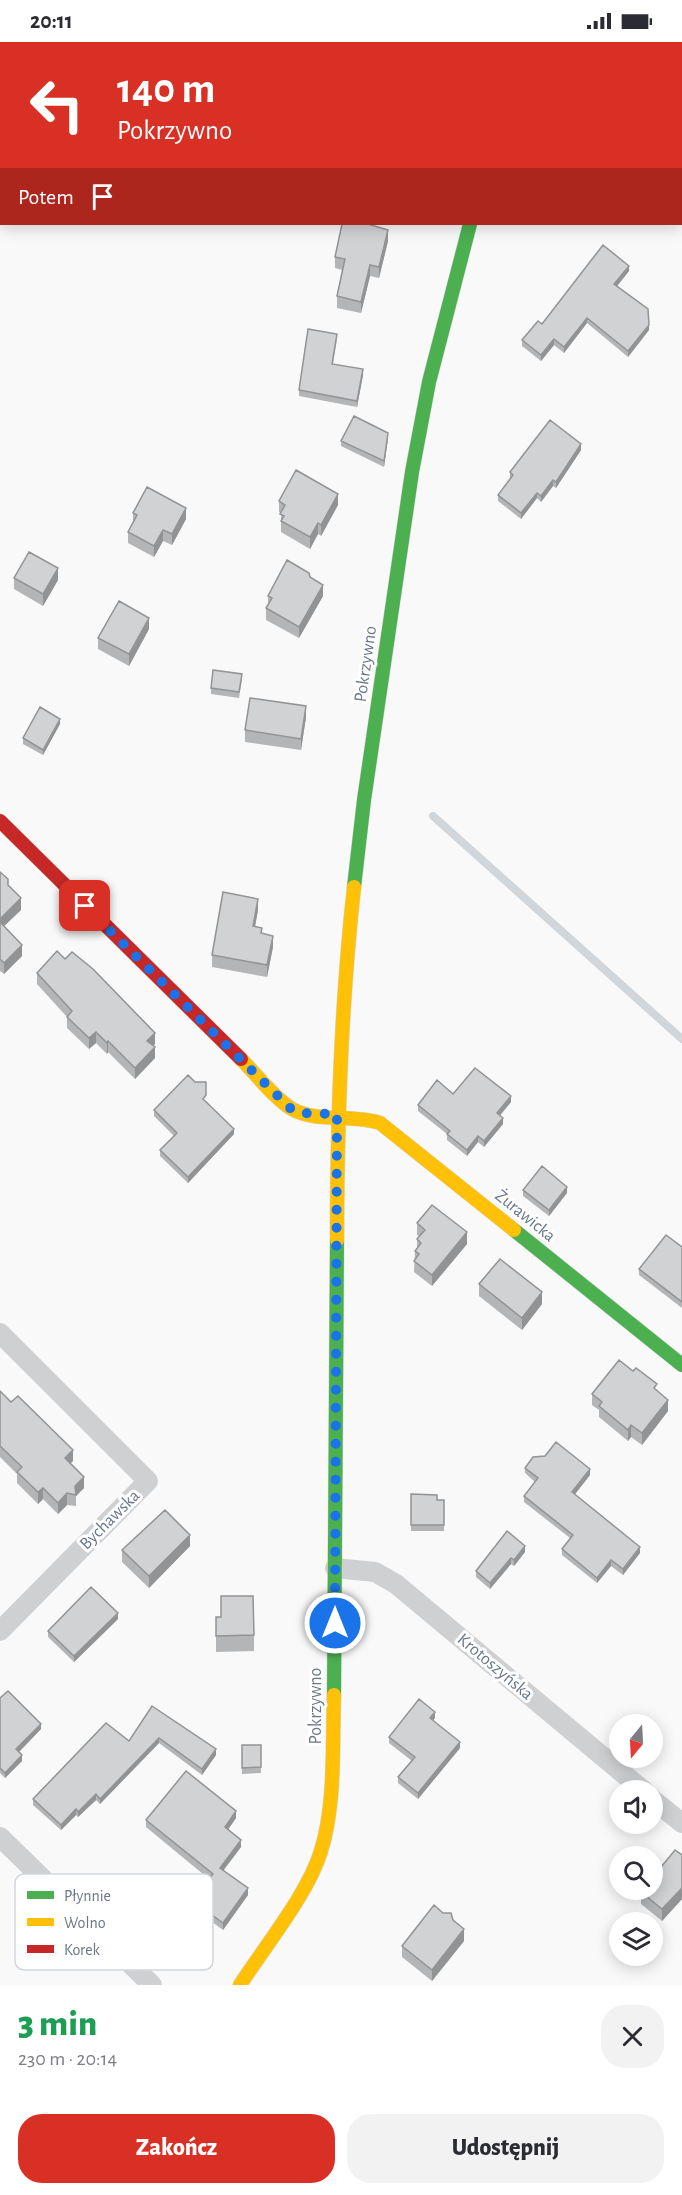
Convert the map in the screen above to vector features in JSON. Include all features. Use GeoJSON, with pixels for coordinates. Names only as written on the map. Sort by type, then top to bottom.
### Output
{"type":"FeatureCollection","features":[{"type":"Feature","properties":{"kind":"street","name":"Pokrzywno"},"geometry":{"type":"LineString","coordinates":[[240,1985],[310,1878],[326,1830],[334,1765],[337,1114],[344,980],[355,867],[403,529],[429,382],[470,225]]}},
{"type":"Feature","properties":{"kind":"street"},"geometry":{"type":"LineString","coordinates":[[0,821],[290,1108],[298,1113],[337,1114]]}},
{"type":"Feature","properties":{"kind":"street","name":"Żurawicka"},"geometry":{"type":"LineString","coordinates":[[337,1114],[368,1117],[380,1123],[682,1365]]}},
{"type":"Feature","properties":{"kind":"street","name":"Bychawska"},"geometry":{"type":"LineString","coordinates":[[0,1333],[148,1481],[0,1630]]}},
{"type":"Feature","properties":{"kind":"street","name":"Krotoszyńska"},"geometry":{"type":"LineString","coordinates":[[335,1568],[375,1572],[396,1584],[631,1780]]}},
{"type":"Feature","properties":{"kind":"street"},"geometry":{"type":"LineString","coordinates":[[663,1807],[682,1823]]}},
{"type":"Feature","properties":{"kind":"street"},"geometry":{"type":"LineString","coordinates":[[0,1837],[38,1874]]}},
{"type":"Feature","properties":{"kind":"street"},"geometry":{"type":"LineString","coordinates":[[137,1970],[152,1985]]}},
{"type":"Feature","properties":{"kind":"building"},"geometry":{"type":"Polygon","coordinates":[[[342,225],[371,225],[388,230],[379,267],[370,265],[361,302],[337,296],[345,259],[335,257],[342,225]]]}},
{"type":"Feature","properties":{"kind":"building"},"geometry":{"type":"Polygon","coordinates":[[[603,245],[629,266],[614,284],[648,309],[649,325],[628,351],[587,318],[564,347],[554,339],[541,355],[522,340],[538,321],[542,324],[603,245]]]}},
{"type":"Feature","properties":{"kind":"building"},"geometry":{"type":"Polygon","coordinates":[[[308,329],[337,334],[332,364],[363,369],[357,401],[299,390],[308,329]]]}},
{"type":"Feature","properties":{"kind":"building"},"geometry":{"type":"Polygon","coordinates":[[[354,416],[388,433],[384,461],[341,441],[354,416]]]}},
{"type":"Feature","properties":{"kind":"building"},"geometry":{"type":"Polygon","coordinates":[[[550,420],[581,444],[556,482],[553,480],[541,496],[537,493],[521,513],[498,495],[513,475],[510,472],[550,420]]]}},
{"type":"Feature","properties":{"kind":"building"},"geometry":{"type":"Polygon","coordinates":[[[296,470],[338,494],[321,525],[318,523],[310,537],[281,521],[284,516],[280,514],[285,505],[279,501],[296,470]]]}},
{"type":"Feature","properties":{"kind":"building"},"geometry":{"type":"Polygon","coordinates":[[[147,487],[186,508],[172,534],[163,530],[154,546],[128,532],[137,515],[133,513],[147,487]]]}},
{"type":"Feature","properties":{"kind":"building"},"geometry":{"type":"Polygon","coordinates":[[[29,552],[58,568],[43,594],[14,578],[29,552]]]}},
{"type":"Feature","properties":{"kind":"building"},"geometry":{"type":"Polygon","coordinates":[[[287,560],[309,573],[310,577],[323,585],[299,627],[266,608],[272,598],[268,596],[287,560]]]}},
{"type":"Feature","properties":{"kind":"building"},"geometry":{"type":"Polygon","coordinates":[[[119,601],[149,618],[129,654],[98,638],[119,601]]]}},
{"type":"Feature","properties":{"kind":"building"},"geometry":{"type":"Polygon","coordinates":[[[213,670],[242,674],[239,692],[211,688],[213,670]]]}},
{"type":"Feature","properties":{"kind":"building"},"geometry":{"type":"Polygon","coordinates":[[[250,698],[306,706],[301,739],[245,730],[250,698]]]}},
{"type":"Feature","properties":{"kind":"building"},"geometry":{"type":"Polygon","coordinates":[[[40,707],[60,719],[43,750],[23,738],[40,707]]]}},
{"type":"Feature","properties":{"kind":"building"},"geometry":{"type":"Polygon","coordinates":[[[0,872],[8,879],[8,885],[21,898],[0,919],[0,872]]]}},
{"type":"Feature","properties":{"kind":"building"},"geometry":{"type":"Polygon","coordinates":[[[223,892],[258,899],[253,926],[262,928],[261,933],[273,936],[267,965],[212,955],[223,892]]]}},
{"type":"Feature","properties":{"kind":"building"},"geometry":{"type":"Polygon","coordinates":[[[0,922],[22,945],[4,963],[0,959],[0,922]]]}},
{"type":"Feature","properties":{"kind":"building"},"geometry":{"type":"Polygon","coordinates":[[[57,951],[65,959],[72,952],[93,969],[155,1033],[147,1041],[155,1047],[135,1068],[96,1032],[89,1038],[67,1017],[72,1011],[37,973],[57,951]]]}},
{"type":"Feature","properties":{"kind":"building"},"geometry":{"type":"Polygon","coordinates":[[[475,1068],[511,1096],[497,1113],[503,1118],[484,1141],[478,1136],[467,1150],[447,1134],[450,1131],[418,1105],[437,1080],[453,1094],[475,1068]]]}},
{"type":"Feature","properties":{"kind":"building"},"geometry":{"type":"Polygon","coordinates":[[[188,1075],[195,1082],[206,1082],[206,1095],[203,1099],[234,1129],[188,1177],[160,1150],[177,1133],[154,1110],[188,1075]]]}},
{"type":"Feature","properties":{"kind":"building"},"geometry":{"type":"Polygon","coordinates":[[[542,1166],[567,1187],[549,1210],[523,1190],[542,1166]]]}},
{"type":"Feature","properties":{"kind":"building"},"geometry":{"type":"Polygon","coordinates":[[[432,1205],[467,1232],[432,1275],[414,1261],[419,1254],[415,1251],[421,1243],[417,1239],[425,1230],[417,1223],[432,1205]]]}},
{"type":"Feature","properties":{"kind":"building"},"geometry":{"type":"Polygon","coordinates":[[[666,1235],[682,1247],[682,1302],[639,1269],[666,1235]]]}},
{"type":"Feature","properties":{"kind":"building"},"geometry":{"type":"Polygon","coordinates":[[[500,1259],[542,1292],[522,1318],[479,1284],[500,1259]]]}},
{"type":"Feature","properties":{"kind":"building"},"geometry":{"type":"Polygon","coordinates":[[[619,1360],[633,1371],[636,1368],[657,1384],[654,1388],[668,1400],[642,1433],[631,1425],[628,1430],[599,1406],[602,1402],[592,1394],[619,1360]]]}},
{"type":"Feature","properties":{"kind":"building"},"geometry":{"type":"Polygon","coordinates":[[[0,1391],[11,1402],[18,1396],[73,1450],[65,1458],[84,1477],[75,1486],[76,1495],[67,1493],[58,1503],[43,1488],[38,1492],[17,1472],[22,1467],[0,1446],[0,1391]]]}},
{"type":"Feature","properties":{"kind":"building"},"geometry":{"type":"Polygon","coordinates":[[[556,1442],[590,1469],[572,1492],[640,1547],[623,1569],[611,1560],[597,1578],[562,1549],[573,1535],[524,1496],[538,1478],[525,1468],[533,1457],[545,1456],[556,1442]]]}},
{"type":"Feature","properties":{"kind":"building"},"geometry":{"type":"Polygon","coordinates":[[[411,1494],[437,1495],[437,1500],[444,1500],[444,1525],[411,1525],[411,1494]]]}},
{"type":"Feature","properties":{"kind":"building"},"geometry":{"type":"Polygon","coordinates":[[[165,1510],[190,1535],[149,1576],[122,1550],[165,1510]]]}},
{"type":"Feature","properties":{"kind":"building"},"geometry":{"type":"Polygon","coordinates":[[[507,1531],[525,1546],[514,1560],[511,1558],[490,1583],[476,1571],[507,1531]]]}},
{"type":"Feature","properties":{"kind":"building"},"geometry":{"type":"Polygon","coordinates":[[[91,1587],[118,1613],[74,1656],[48,1631],[91,1587]]]}},
{"type":"Feature","properties":{"kind":"building"},"geometry":{"type":"Polygon","coordinates":[[[221,1596],[253,1596],[254,1635],[216,1636],[216,1617],[221,1617],[221,1596]]]}},
{"type":"Feature","properties":{"kind":"building"},"geometry":{"type":"Polygon","coordinates":[[[8,1691],[41,1724],[16,1749],[22,1755],[5,1773],[0,1768],[0,1698],[8,1691]]]}},
{"type":"Feature","properties":{"kind":"building"},"geometry":{"type":"Polygon","coordinates":[[[419,1699],[435,1712],[430,1718],[460,1742],[418,1793],[398,1777],[415,1757],[389,1737],[419,1699]]]}},
{"type":"Feature","properties":{"kind":"building"},"geometry":{"type":"Polygon","coordinates":[[[152,1706],[216,1749],[202,1769],[159,1738],[100,1799],[96,1794],[78,1812],[76,1809],[61,1825],[33,1799],[106,1723],[129,1741],[152,1706]]]}},
{"type":"Feature","properties":{"kind":"building"},"geometry":{"type":"Polygon","coordinates":[[[242,1745],[261,1745],[261,1767],[242,1768],[242,1745]]]}},
{"type":"Feature","properties":{"kind":"building"},"geometry":{"type":"Polygon","coordinates":[[[186,1771],[236,1811],[225,1827],[241,1840],[220,1868],[248,1888],[223,1923],[213,1916],[213,1874],[146,1820],[186,1771]]]}},
{"type":"Feature","properties":{"kind":"building"},"geometry":{"type":"Polygon","coordinates":[[[675,1850],[682,1855],[682,1888],[662,1909],[651,1900],[663,1900],[663,1865],[675,1850]]]}},
{"type":"Feature","properties":{"kind":"building"},"geometry":{"type":"Polygon","coordinates":[[[434,1905],[443,1913],[451,1913],[453,1920],[464,1929],[432,1970],[402,1946],[434,1905]]]}},
{"type":"Feature","properties":{"kind":"waterway"},"geometry":{"type":"LineString","coordinates":[[433,816],[682,1039]]}},
{"type":"Feature","properties":{"kind":"traffic: fast"},"geometry":{"type":"LineString","coordinates":[[354,887],[364,800],[412,472],[429,382],[470,225]]}},
{"type":"Feature","properties":{"kind":"traffic: fast"},"geometry":{"type":"LineString","coordinates":[[514,1230],[682,1365]]}},
{"type":"Feature","properties":{"kind":"traffic: fast"},"geometry":{"type":"LineString","coordinates":[[334,1695],[337,1240]]}},
{"type":"Feature","properties":{"kind":"traffic: slow"},"geometry":{"type":"LineString","coordinates":[[337,1240],[341,1063],[354,887]]}},
{"type":"Feature","properties":{"kind":"traffic: slow"},"geometry":{"type":"LineString","coordinates":[[241,1059],[272,1092],[292,1109],[312,1116],[369,1120],[380,1123],[514,1230]]}},
{"type":"Feature","properties":{"kind":"traffic: slow"},"geometry":{"type":"LineString","coordinates":[[240,1985],[296,1902],[315,1868],[321,1851],[331,1794],[334,1695]]}},
{"type":"Feature","properties":{"kind":"traffic: jam"},"geometry":{"type":"LineString","coordinates":[[0,821],[241,1059]]}},
{"type":"Feature","properties":{"kind":"route"},"geometry":{"type":"LineString","coordinates":[[85,906],[290,1108],[298,1113],[337,1114],[335,1623]]}}]}
